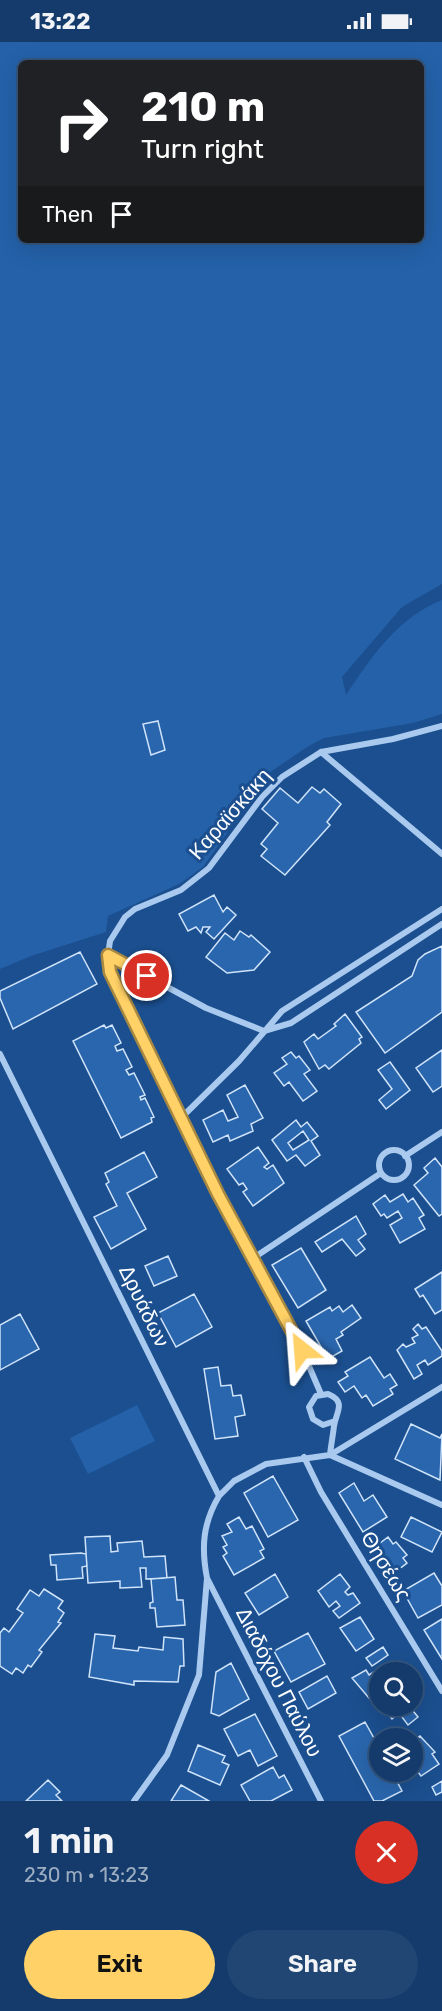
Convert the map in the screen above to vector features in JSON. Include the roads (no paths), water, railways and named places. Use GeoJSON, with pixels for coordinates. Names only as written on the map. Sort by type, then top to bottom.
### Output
{"type":"FeatureCollection","features":[{"type":"Feature","properties":{"kind":"street","name":"Καραϊσκάκη"},"geometry":{"type":"LineString","coordinates":[[108,955],[110,941],[125,917],[135,909],[181,890],[209,868],[276,783],[321,752],[393,739],[442,726]]}},
{"type":"Feature","properties":{"kind":"street"},"geometry":{"type":"LineString","coordinates":[[321,752],[442,854]]}},
{"type":"Feature","properties":{"kind":"street"},"geometry":{"type":"LineString","coordinates":[[182,1117],[239,1061],[282,1011],[442,909]]}},
{"type":"Feature","properties":{"kind":"street"},"geometry":{"type":"LineString","coordinates":[[108,955],[206,1008],[264,1032],[291,1023],[442,924]]}},
{"type":"Feature","properties":{"kind":"street"},"geometry":{"type":"LineString","coordinates":[[108,955],[110,972],[252,1259],[302,1350],[321,1394]]}},
{"type":"Feature","properties":{"kind":"street","name":"Δρυάδων"},"geometry":{"type":"LineString","coordinates":[[0,1054],[219,1496]]}},
{"type":"Feature","properties":{"kind":"street"},"geometry":{"type":"LineString","coordinates":[[405,1156],[442,1132]]}},
{"type":"Feature","properties":{"kind":"street"},"geometry":{"type":"LineString","coordinates":[[392,1150],[405,1156],[408,1165],[402,1177],[388,1179],[381,1173],[379,1164],[383,1155],[392,1150]]}},
{"type":"Feature","properties":{"kind":"street"},"geometry":{"type":"LineString","coordinates":[[252,1259],[381,1173]]}},
{"type":"Feature","properties":{"kind":"street"},"geometry":{"type":"LineString","coordinates":[[134,1801],[167,1755],[199,1675],[207,1578],[202,1554],[204,1529],[219,1496],[234,1480],[266,1464],[330,1455],[442,1387]]}},
{"type":"Feature","properties":{"kind":"street"},"geometry":{"type":"LineString","coordinates":[[321,1394],[328,1394],[339,1402],[339,1416],[335,1421],[329,1424],[317,1423],[310,1413],[311,1401],[321,1394]]}},
{"type":"Feature","properties":{"kind":"street"},"geometry":{"type":"LineString","coordinates":[[330,1455],[335,1421]]}},
{"type":"Feature","properties":{"kind":"street"},"geometry":{"type":"LineString","coordinates":[[330,1455],[442,1505]]}},
{"type":"Feature","properties":{"kind":"street","name":"Θησέως"},"geometry":{"type":"LineString","coordinates":[[304,1457],[321,1492],[442,1691]]}},
{"type":"Feature","properties":{"kind":"street","name":"Διαδόχου Παύλου"},"geometry":{"type":"LineString","coordinates":[[207,1578],[321,1801]]}}]}
